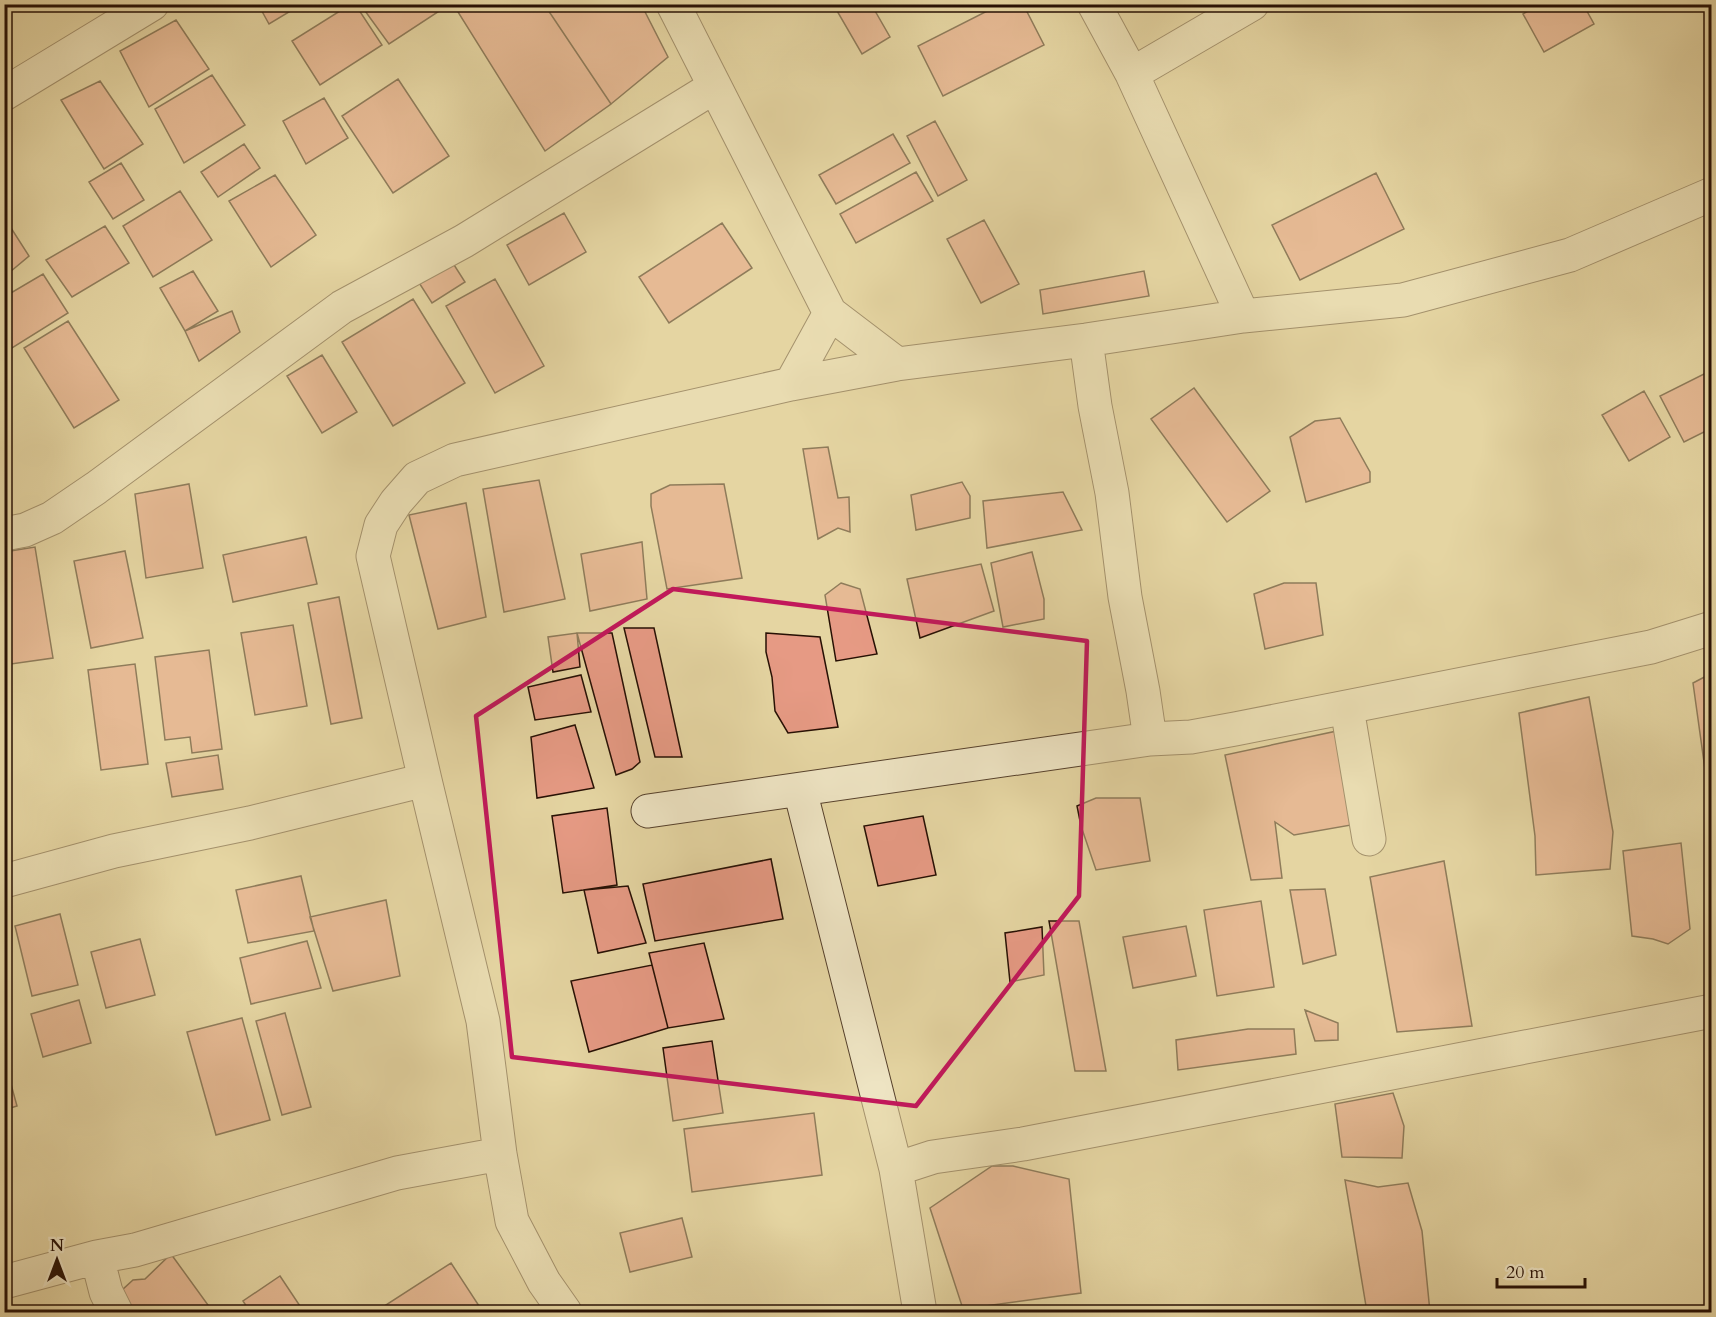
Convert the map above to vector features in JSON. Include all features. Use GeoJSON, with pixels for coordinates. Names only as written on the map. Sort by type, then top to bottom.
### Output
{"type":"FeatureCollection","features":[{"type":"Feature","properties":{"kind":"street"},"geometry":{"type":"LineString","coordinates":[[4,94],[152,4]]}},
{"type":"Feature","properties":{"kind":"street"},"geometry":{"type":"LineString","coordinates":[[673,4],[830,313],[897,364]]}},
{"type":"Feature","properties":{"kind":"street"},"geometry":{"type":"LineString","coordinates":[[1094,4],[1132,74],[1244,316]]}},
{"type":"Feature","properties":{"kind":"street"},"geometry":{"type":"LineString","coordinates":[[1132,74],[1252,4]]}},
{"type":"Feature","properties":{"kind":"street"},"geometry":{"type":"LineString","coordinates":[[4,534],[25,530],[52,518],[342,307],[464,241],[714,87]]}},
{"type":"Feature","properties":{"kind":"street"},"geometry":{"type":"LineString","coordinates":[[565,1312],[544,1282],[512,1221],[500,1154],[483,1021],[373,556],[381,525],[396,502],[417,478],[455,460],[791,384],[897,364],[1086,340],[1244,316],[1402,300],[1570,255],[1712,194]]}},
{"type":"Feature","properties":{"kind":"street"},"geometry":{"type":"LineString","coordinates":[[791,384],[830,313]]}},
{"type":"Feature","properties":{"kind":"street"},"geometry":{"type":"LineString","coordinates":[[1086,340],[1095,406],[1112,493],[1125,597],[1150,739]]}},
{"type":"Feature","properties":{"kind":"street"},"geometry":{"type":"LineString","coordinates":[[648,811],[1150,739],[1191,737],[1651,647],[1712,628]]}},
{"type":"Feature","properties":{"kind":"street"},"geometry":{"type":"LineString","coordinates":[[1347,708],[1369,839]]}},
{"type":"Feature","properties":{"kind":"street"},"geometry":{"type":"LineString","coordinates":[[4,881],[114,851],[249,823],[425,780]]}},
{"type":"Feature","properties":{"kind":"street"},"geometry":{"type":"LineString","coordinates":[[800,790],[896,1169],[920,1312]]}},
{"type":"Feature","properties":{"kind":"street"},"geometry":{"type":"LineString","coordinates":[[896,1169],[933,1156],[1023,1144],[1712,1011]]}},
{"type":"Feature","properties":{"kind":"street"},"geometry":{"type":"LineString","coordinates":[[4,1282],[97,1257],[135,1250],[397,1173],[500,1154]]}},
{"type":"Feature","properties":{"kind":"street"},"geometry":{"type":"LineString","coordinates":[[97,1257],[106,1292],[117,1312]]}},
{"type":"Feature","properties":{"kind":"highlighted area"},"geometry":{"type":"Polygon","coordinates":[[[673,589],[1087,641],[1079,896],[916,1106],[512,1057],[476,716],[673,589]]]}},
{"type":"Feature","properties":{"kind":"building"},"geometry":{"type":"Polygon","coordinates":[[[258,4],[292,4],[294,9],[269,24],[258,4]]]}},
{"type":"Feature","properties":{"kind":"building"},"geometry":{"type":"Polygon","coordinates":[[[351,4],[355,4],[382,45],[320,85],[292,41],[351,4]]]}},
{"type":"Feature","properties":{"kind":"building"},"geometry":{"type":"Polygon","coordinates":[[[360,4],[450,4],[389,44],[360,4]]]}},
{"type":"Feature","properties":{"kind":"building"},"geometry":{"type":"Polygon","coordinates":[[[453,4],[544,4],[611,104],[545,151],[453,4]]]}},
{"type":"Feature","properties":{"kind":"building"},"geometry":{"type":"Polygon","coordinates":[[[544,4],[641,4],[668,57],[611,104],[544,4]]]}},
{"type":"Feature","properties":{"kind":"building"},"geometry":{"type":"Polygon","coordinates":[[[833,4],[871,4],[890,37],[862,54],[833,4]]]}},
{"type":"Feature","properties":{"kind":"building"},"geometry":{"type":"Polygon","coordinates":[[[1001,4],[1023,4],[1044,45],[943,96],[918,46],[1001,4]]]}},
{"type":"Feature","properties":{"kind":"building"},"geometry":{"type":"Polygon","coordinates":[[[1540,4],[1583,4],[1594,24],[1544,52],[1523,14],[1540,4]]]}},
{"type":"Feature","properties":{"kind":"building"},"geometry":{"type":"Polygon","coordinates":[[[176,20],[209,69],[149,107],[120,51],[176,20]]]}},
{"type":"Feature","properties":{"kind":"building"},"geometry":{"type":"Polygon","coordinates":[[[212,75],[245,125],[184,163],[155,109],[212,75]]]}},
{"type":"Feature","properties":{"kind":"building"},"geometry":{"type":"Polygon","coordinates":[[[398,79],[449,156],[393,193],[342,116],[398,79]]]}},
{"type":"Feature","properties":{"kind":"building"},"geometry":{"type":"Polygon","coordinates":[[[100,81],[143,144],[104,169],[61,100],[100,81]]]}},
{"type":"Feature","properties":{"kind":"building"},"geometry":{"type":"Polygon","coordinates":[[[324,98],[348,138],[306,164],[283,121],[324,98]]]}},
{"type":"Feature","properties":{"kind":"building"},"geometry":{"type":"Polygon","coordinates":[[[935,121],[967,180],[938,196],[907,136],[935,121]]]}},
{"type":"Feature","properties":{"kind":"building"},"geometry":{"type":"Polygon","coordinates":[[[893,134],[910,163],[836,204],[819,175],[893,134]]]}},
{"type":"Feature","properties":{"kind":"building"},"geometry":{"type":"Polygon","coordinates":[[[244,144],[260,168],[218,197],[201,172],[244,144]]]}},
{"type":"Feature","properties":{"kind":"building"},"geometry":{"type":"Polygon","coordinates":[[[121,163],[144,200],[113,219],[89,182],[121,163]]]}},
{"type":"Feature","properties":{"kind":"building"},"geometry":{"type":"Polygon","coordinates":[[[916,172],[933,201],[856,243],[840,214],[916,172]]]}},
{"type":"Feature","properties":{"kind":"building"},"geometry":{"type":"Polygon","coordinates":[[[1376,173],[1404,229],[1300,280],[1272,225],[1376,173]]]}},
{"type":"Feature","properties":{"kind":"building"},"geometry":{"type":"Polygon","coordinates":[[[275,175],[316,235],[271,267],[229,201],[275,175]]]}},
{"type":"Feature","properties":{"kind":"building"},"geometry":{"type":"Polygon","coordinates":[[[180,191],[212,240],[153,277],[123,226],[180,191]]]}},
{"type":"Feature","properties":{"kind":"building"},"geometry":{"type":"Polygon","coordinates":[[[564,213],[586,252],[529,285],[507,245],[564,213]]]}},
{"type":"Feature","properties":{"kind":"building"},"geometry":{"type":"Polygon","coordinates":[[[4,217],[29,256],[4,277],[4,217]]]}},
{"type":"Feature","properties":{"kind":"building"},"geometry":{"type":"Polygon","coordinates":[[[984,220],[1019,284],[981,303],[947,239],[984,220]]]}},
{"type":"Feature","properties":{"kind":"building"},"geometry":{"type":"Polygon","coordinates":[[[722,223],[752,268],[669,323],[639,277],[722,223]]]}},
{"type":"Feature","properties":{"kind":"building"},"geometry":{"type":"Polygon","coordinates":[[[105,226],[129,263],[72,297],[46,260],[105,226]]]}},
{"type":"Feature","properties":{"kind":"building"},"geometry":{"type":"Polygon","coordinates":[[[449,257],[465,282],[432,303],[416,278],[449,257]]]}},
{"type":"Feature","properties":{"kind":"building"},"geometry":{"type":"Polygon","coordinates":[[[193,271],[218,311],[185,331],[160,288],[193,271]]]}},
{"type":"Feature","properties":{"kind":"building"},"geometry":{"type":"Polygon","coordinates":[[[1144,271],[1149,296],[1043,314],[1040,290],[1144,271]]]}},
{"type":"Feature","properties":{"kind":"building"},"geometry":{"type":"Polygon","coordinates":[[[43,274],[68,313],[4,353],[4,297],[43,274]]]}},
{"type":"Feature","properties":{"kind":"building"},"geometry":{"type":"Polygon","coordinates":[[[495,279],[544,366],[495,393],[446,306],[495,279]]]}},
{"type":"Feature","properties":{"kind":"building"},"geometry":{"type":"Polygon","coordinates":[[[413,299],[465,383],[393,426],[342,342],[413,299]]]}},
{"type":"Feature","properties":{"kind":"building"},"geometry":{"type":"Polygon","coordinates":[[[232,311],[240,332],[199,361],[185,331],[232,311]]]}},
{"type":"Feature","properties":{"kind":"building"},"geometry":{"type":"Polygon","coordinates":[[[68,321],[119,400],[74,428],[24,348],[68,321]]]}},
{"type":"Feature","properties":{"kind":"building"},"geometry":{"type":"Polygon","coordinates":[[[322,355],[357,412],[322,433],[287,376],[322,355]]]}},
{"type":"Feature","properties":{"kind":"building"},"geometry":{"type":"Polygon","coordinates":[[[1712,370],[1712,428],[1684,442],[1660,396],[1712,370]]]}},
{"type":"Feature","properties":{"kind":"building"},"geometry":{"type":"Polygon","coordinates":[[[1194,388],[1270,491],[1227,522],[1151,419],[1194,388]]]}},
{"type":"Feature","properties":{"kind":"building"},"geometry":{"type":"Polygon","coordinates":[[[1644,391],[1670,437],[1629,461],[1602,415],[1644,391]]]}},
{"type":"Feature","properties":{"kind":"building"},"geometry":{"type":"Polygon","coordinates":[[[1340,418],[1370,472],[1370,482],[1306,502],[1290,437],[1315,421],[1340,418]]]}},
{"type":"Feature","properties":{"kind":"building"},"geometry":{"type":"Polygon","coordinates":[[[828,447],[838,498],[849,497],[850,532],[838,528],[818,539],[803,449],[828,447]]]}},
{"type":"Feature","properties":{"kind":"building"},"geometry":{"type":"Polygon","coordinates":[[[539,480],[565,599],[504,612],[483,489],[539,480]]]}},
{"type":"Feature","properties":{"kind":"building"},"geometry":{"type":"Polygon","coordinates":[[[962,482],[970,496],[970,518],[916,530],[911,495],[962,482]]]}},
{"type":"Feature","properties":{"kind":"building"},"geometry":{"type":"Polygon","coordinates":[[[189,484],[203,568],[146,578],[135,494],[189,484]]]}},
{"type":"Feature","properties":{"kind":"building"},"geometry":{"type":"Polygon","coordinates":[[[724,484],[742,578],[667,589],[651,506],[651,494],[670,485],[724,484]]]}},
{"type":"Feature","properties":{"kind":"building"},"geometry":{"type":"Polygon","coordinates":[[[1063,492],[1082,530],[987,548],[983,501],[1063,492]]]}},
{"type":"Feature","properties":{"kind":"building"},"geometry":{"type":"Polygon","coordinates":[[[466,503],[486,617],[438,629],[409,515],[466,503]]]}},
{"type":"Feature","properties":{"kind":"building"},"geometry":{"type":"Polygon","coordinates":[[[306,537],[317,584],[233,602],[223,555],[306,537]]]}},
{"type":"Feature","properties":{"kind":"building"},"geometry":{"type":"Polygon","coordinates":[[[642,542],[647,599],[590,611],[581,554],[642,542]]]}},
{"type":"Feature","properties":{"kind":"building"},"geometry":{"type":"Polygon","coordinates":[[[35,547],[53,658],[4,665],[4,552],[35,547]]]}},
{"type":"Feature","properties":{"kind":"building"},"geometry":{"type":"Polygon","coordinates":[[[125,551],[143,638],[91,648],[74,561],[125,551]]]}},
{"type":"Feature","properties":{"kind":"building"},"geometry":{"type":"Polygon","coordinates":[[[1032,552],[1044,599],[1044,619],[1003,627],[991,563],[1032,552]]]}},
{"type":"Feature","properties":{"kind":"building"},"geometry":{"type":"Polygon","coordinates":[[[981,564],[994,611],[920,638],[907,579],[981,564]]]}},
{"type":"Feature","properties":{"kind":"building"},"geometry":{"type":"Polygon","coordinates":[[[841,583],[860,589],[877,654],[836,661],[825,595],[841,583]]]}},
{"type":"Feature","properties":{"kind":"building"},"geometry":{"type":"Polygon","coordinates":[[[1284,583],[1316,583],[1323,635],[1265,649],[1254,594],[1284,583]]]}},
{"type":"Feature","properties":{"kind":"building"},"geometry":{"type":"Polygon","coordinates":[[[339,597],[362,718],[331,724],[308,603],[339,597]]]}},
{"type":"Feature","properties":{"kind":"building"},"geometry":{"type":"Polygon","coordinates":[[[293,625],[307,706],[255,715],[241,633],[293,625]]]}},
{"type":"Feature","properties":{"kind":"building"},"geometry":{"type":"Polygon","coordinates":[[[624,628],[654,628],[682,757],[655,757],[624,628]]]}},
{"type":"Feature","properties":{"kind":"building"},"geometry":{"type":"Polygon","coordinates":[[[577,633],[580,667],[553,672],[548,637],[577,633]]]}},
{"type":"Feature","properties":{"kind":"building"},"geometry":{"type":"Polygon","coordinates":[[[577,633],[612,633],[640,762],[632,769],[616,775],[577,633]]]}},
{"type":"Feature","properties":{"kind":"building"},"geometry":{"type":"Polygon","coordinates":[[[766,633],[820,637],[838,727],[788,733],[775,711],[772,677],[766,652],[766,633]]]}},
{"type":"Feature","properties":{"kind":"building"},"geometry":{"type":"Polygon","coordinates":[[[209,650],[222,749],[192,753],[190,737],[165,740],[155,657],[209,650]]]}},
{"type":"Feature","properties":{"kind":"building"},"geometry":{"type":"Polygon","coordinates":[[[135,664],[148,764],[101,770],[88,670],[135,664]]]}},
{"type":"Feature","properties":{"kind":"building"},"geometry":{"type":"Polygon","coordinates":[[[1712,673],[1712,790],[1708,791],[1693,683],[1712,673]]]}},
{"type":"Feature","properties":{"kind":"building"},"geometry":{"type":"Polygon","coordinates":[[[581,675],[591,712],[535,720],[528,687],[581,675]]]}},
{"type":"Feature","properties":{"kind":"building"},"geometry":{"type":"Polygon","coordinates":[[[1589,697],[1613,832],[1610,869],[1536,875],[1535,836],[1519,713],[1589,697]]]}},
{"type":"Feature","properties":{"kind":"building"},"geometry":{"type":"Polygon","coordinates":[[[575,725],[594,788],[537,798],[531,737],[575,725]]]}},
{"type":"Feature","properties":{"kind":"building"},"geometry":{"type":"Polygon","coordinates":[[[1337,731],[1357,824],[1294,835],[1275,822],[1282,878],[1251,880],[1225,755],[1337,731]]]}},
{"type":"Feature","properties":{"kind":"building"},"geometry":{"type":"Polygon","coordinates":[[[218,755],[223,789],[172,797],[166,763],[218,755]]]}},
{"type":"Feature","properties":{"kind":"building"},"geometry":{"type":"Polygon","coordinates":[[[1096,798],[1140,798],[1150,861],[1096,870],[1081,826],[1077,806],[1096,798]]]}},
{"type":"Feature","properties":{"kind":"building"},"geometry":{"type":"Polygon","coordinates":[[[607,808],[617,885],[563,893],[552,816],[607,808]]]}},
{"type":"Feature","properties":{"kind":"building"},"geometry":{"type":"Polygon","coordinates":[[[923,816],[936,875],[878,886],[864,826],[923,816]]]}},
{"type":"Feature","properties":{"kind":"building"},"geometry":{"type":"Polygon","coordinates":[[[1681,843],[1690,929],[1668,944],[1632,936],[1623,851],[1681,843]]]}},
{"type":"Feature","properties":{"kind":"building"},"geometry":{"type":"Polygon","coordinates":[[[771,859],[783,919],[655,941],[643,884],[771,859]]]}},
{"type":"Feature","properties":{"kind":"building"},"geometry":{"type":"Polygon","coordinates":[[[1444,861],[1472,1026],[1397,1032],[1370,877],[1444,861]]]}},
{"type":"Feature","properties":{"kind":"building"},"geometry":{"type":"Polygon","coordinates":[[[301,876],[314,931],[248,943],[236,890],[301,876]]]}},
{"type":"Feature","properties":{"kind":"building"},"geometry":{"type":"Polygon","coordinates":[[[628,886],[646,943],[598,953],[584,890],[628,886]]]}},
{"type":"Feature","properties":{"kind":"building"},"geometry":{"type":"Polygon","coordinates":[[[1325,889],[1336,955],[1303,964],[1290,890],[1325,889]]]}},
{"type":"Feature","properties":{"kind":"building"},"geometry":{"type":"Polygon","coordinates":[[[386,900],[400,976],[333,991],[310,917],[386,900]]]}},
{"type":"Feature","properties":{"kind":"building"},"geometry":{"type":"Polygon","coordinates":[[[1261,901],[1274,987],[1217,996],[1204,910],[1261,901]]]}},
{"type":"Feature","properties":{"kind":"building"},"geometry":{"type":"Polygon","coordinates":[[[60,914],[78,985],[32,996],[15,926],[60,914]]]}},
{"type":"Feature","properties":{"kind":"building"},"geometry":{"type":"Polygon","coordinates":[[[1049,921],[1079,921],[1106,1071],[1075,1071],[1049,921]]]}},
{"type":"Feature","properties":{"kind":"building"},"geometry":{"type":"Polygon","coordinates":[[[1186,926],[1196,976],[1133,988],[1123,937],[1186,926]]]}},
{"type":"Feature","properties":{"kind":"building"},"geometry":{"type":"Polygon","coordinates":[[[1042,927],[1044,975],[1010,982],[1005,933],[1042,927]]]}},
{"type":"Feature","properties":{"kind":"building"},"geometry":{"type":"Polygon","coordinates":[[[140,939],[155,995],[106,1008],[91,952],[140,939]]]}},
{"type":"Feature","properties":{"kind":"building"},"geometry":{"type":"Polygon","coordinates":[[[307,941],[321,988],[251,1004],[240,958],[307,941]]]}},
{"type":"Feature","properties":{"kind":"building"},"geometry":{"type":"Polygon","coordinates":[[[704,943],[724,1019],[668,1028],[649,953],[704,943]]]}},
{"type":"Feature","properties":{"kind":"building"},"geometry":{"type":"Polygon","coordinates":[[[652,965],[668,1028],[589,1052],[571,981],[652,965]]]}},
{"type":"Feature","properties":{"kind":"building"},"geometry":{"type":"Polygon","coordinates":[[[79,1000],[91,1043],[43,1057],[31,1014],[79,1000]]]}},
{"type":"Feature","properties":{"kind":"building"},"geometry":{"type":"Polygon","coordinates":[[[1305,1010],[1338,1023],[1338,1040],[1315,1041],[1305,1010]]]}},
{"type":"Feature","properties":{"kind":"building"},"geometry":{"type":"Polygon","coordinates":[[[285,1013],[311,1107],[282,1115],[256,1021],[285,1013]]]}},
{"type":"Feature","properties":{"kind":"building"},"geometry":{"type":"Polygon","coordinates":[[[242,1018],[270,1120],[216,1135],[187,1032],[242,1018]]]}},
{"type":"Feature","properties":{"kind":"building"},"geometry":{"type":"Polygon","coordinates":[[[1248,1029],[1294,1029],[1296,1054],[1178,1070],[1176,1040],[1248,1029]]]}},
{"type":"Feature","properties":{"kind":"building"},"geometry":{"type":"Polygon","coordinates":[[[712,1041],[723,1113],[673,1121],[663,1048],[712,1041]]]}},
{"type":"Feature","properties":{"kind":"building"},"geometry":{"type":"Polygon","coordinates":[[[6,1066],[17,1106],[4,1110],[4,1067],[6,1066]]]}},
{"type":"Feature","properties":{"kind":"building"},"geometry":{"type":"Polygon","coordinates":[[[1393,1093],[1404,1126],[1402,1158],[1342,1157],[1335,1104],[1393,1093]]]}},
{"type":"Feature","properties":{"kind":"building"},"geometry":{"type":"Polygon","coordinates":[[[814,1113],[822,1175],[692,1192],[684,1129],[814,1113]]]}},
{"type":"Feature","properties":{"kind":"building"},"geometry":{"type":"Polygon","coordinates":[[[992,1166],[1013,1166],[1069,1179],[1081,1293],[963,1309],[930,1208],[992,1166]]]}},
{"type":"Feature","properties":{"kind":"building"},"geometry":{"type":"Polygon","coordinates":[[[1345,1180],[1378,1187],[1408,1183],[1422,1231],[1430,1312],[1367,1312],[1345,1180]]]}},
{"type":"Feature","properties":{"kind":"building"},"geometry":{"type":"Polygon","coordinates":[[[682,1218],[692,1257],[630,1272],[620,1233],[682,1218]]]}},
{"type":"Feature","properties":{"kind":"building"},"geometry":{"type":"Polygon","coordinates":[[[171,1254],[208,1305],[196,1312],[134,1312],[121,1291],[133,1280],[145,1279],[171,1254]]]}},
{"type":"Feature","properties":{"kind":"building"},"geometry":{"type":"Polygon","coordinates":[[[451,1263],[483,1312],[375,1312],[451,1263]]]}},
{"type":"Feature","properties":{"kind":"building"},"geometry":{"type":"Polygon","coordinates":[[[280,1276],[304,1312],[250,1312],[243,1301],[280,1276]]]}}]}
